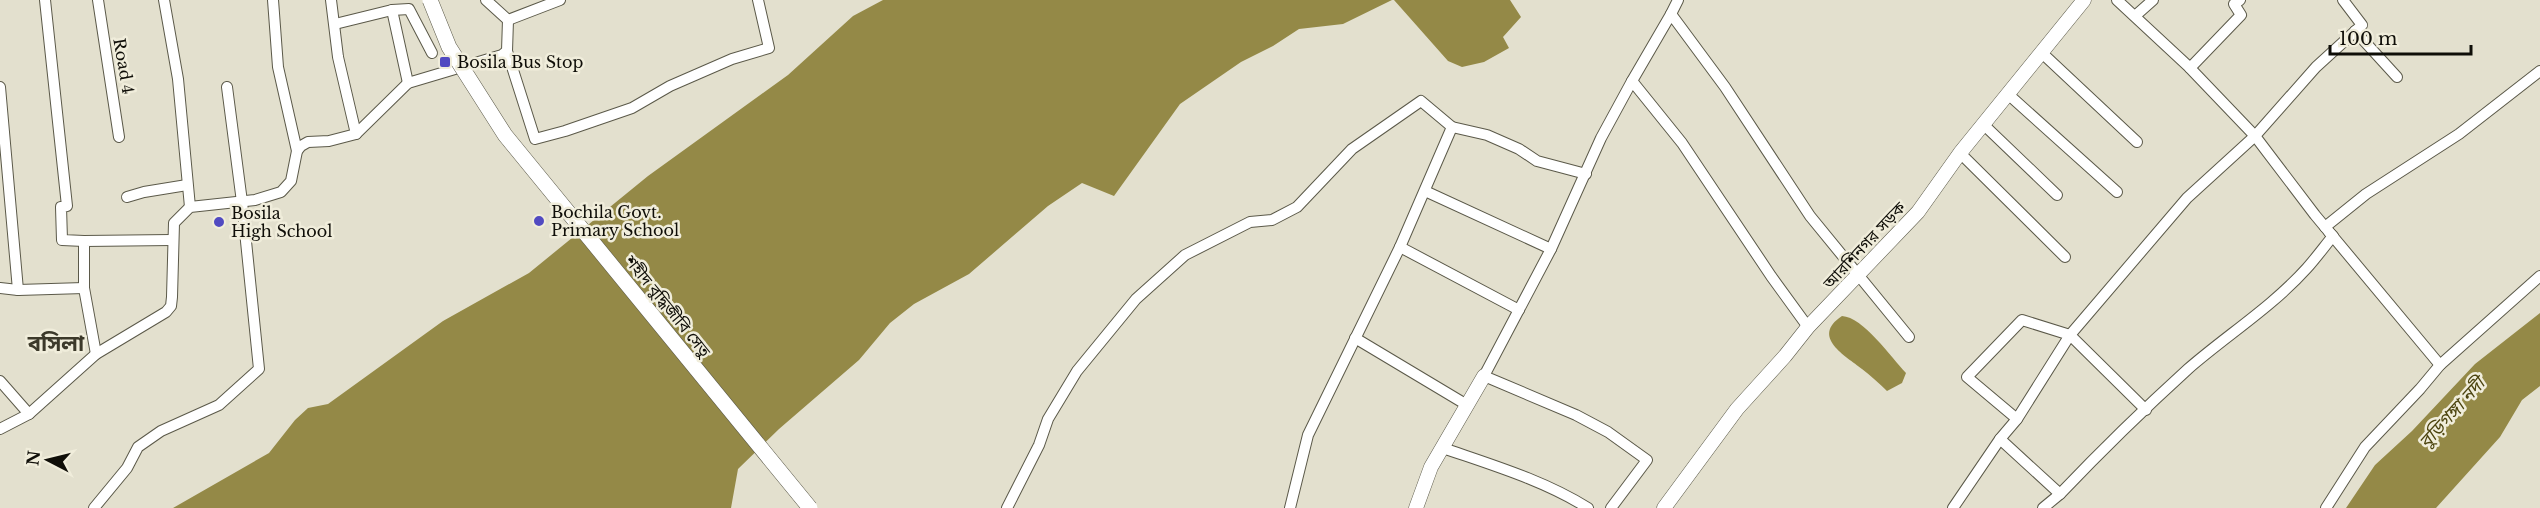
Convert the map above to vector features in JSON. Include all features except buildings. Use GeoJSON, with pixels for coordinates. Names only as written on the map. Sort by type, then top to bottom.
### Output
{"type":"FeatureCollection","features":[{"type":"Feature","properties":{"kind":"main road","name":"শহীদ বুদ্ধিজীবি সেতু"},"geometry":{"type":"LineString","coordinates":[[430,0],[449,47],[506,135],[810,508]]}},
{"type":"Feature","properties":{"kind":"street"},"geometry":{"type":"LineString","coordinates":[[45,0],[67,206],[61,207],[62,240],[172,240]]}},
{"type":"Feature","properties":{"kind":"street","name":"Road 4"},"geometry":{"type":"LineString","coordinates":[[98,0],[119,137]]}},
{"type":"Feature","properties":{"kind":"street"},"geometry":{"type":"LineString","coordinates":[[164,0],[178,80],[190,207]]}},
{"type":"Feature","properties":{"kind":"street"},"geometry":{"type":"LineString","coordinates":[[0,429],[29,414],[96,354],[166,312],[171,306],[174,224],[190,207],[242,202],[281,192],[291,181],[297,151],[278,67],[273,0]]}},
{"type":"Feature","properties":{"kind":"street"},"geometry":{"type":"LineString","coordinates":[[330,0],[338,57],[356,134]]}},
{"type":"Feature","properties":{"kind":"street"},"geometry":{"type":"LineString","coordinates":[[486,0],[508,20],[507,51],[535,139],[632,108],[670,86],[732,59],[769,48],[758,0]]}},
{"type":"Feature","properties":{"kind":"street"},"geometry":{"type":"LineString","coordinates":[[1416,508],[1431,467],[1519,310],[1551,249],[1601,138],[1678,0]]}},
{"type":"Feature","properties":{"kind":"street","name":"আরশিনগর সড়ক"},"geometry":{"type":"LineString","coordinates":[[1664,508],[1737,409],[1808,327],[1918,212],[1960,153],[2084,0]]}},
{"type":"Feature","properties":{"kind":"street"},"geometry":{"type":"LineString","coordinates":[[2117,0],[2190,68],[2255,136],[2315,215],[2440,365]]}},
{"type":"Feature","properties":{"kind":"street"},"geometry":{"type":"LineString","coordinates":[[2135,16],[2153,0]]}},
{"type":"Feature","properties":{"kind":"street"},"geometry":{"type":"LineString","coordinates":[[2190,68],[2241,15],[2234,4],[2240,0]]}},
{"type":"Feature","properties":{"kind":"street"},"geometry":{"type":"LineString","coordinates":[[1953,508],[2000,439],[2017,420],[2070,335],[2187,198],[2255,136],[2316,67],[2362,25],[2343,0]]}},
{"type":"Feature","properties":{"kind":"street"},"geometry":{"type":"LineString","coordinates":[[508,20],[555,1]]}},
{"type":"Feature","properties":{"kind":"street"},"geometry":{"type":"LineString","coordinates":[[335,24],[408,4],[432,53]]}},
{"type":"Feature","properties":{"kind":"street"},"geometry":{"type":"LineString","coordinates":[[392,10],[408,83]]}},
{"type":"Feature","properties":{"kind":"street"},"geometry":{"type":"LineString","coordinates":[[1671,14],[1725,87],[1810,216],[1909,337]]}},
{"type":"Feature","properties":{"kind":"street"},"geometry":{"type":"LineString","coordinates":[[2355,32],[2397,77]]}},
{"type":"Feature","properties":{"kind":"street"},"geometry":{"type":"LineString","coordinates":[[297,151],[308,142],[356,134],[408,83],[502,55],[507,51]]}},
{"type":"Feature","properties":{"kind":"street"},"geometry":{"type":"LineString","coordinates":[[2042,53],[2137,142]]}},
{"type":"Feature","properties":{"kind":"street"},"geometry":{"type":"LineString","coordinates":[[2325,227],[2366,194],[2459,134],[2540,71]]}},
{"type":"Feature","properties":{"kind":"street"},"geometry":{"type":"LineString","coordinates":[[1632,81],[1682,143],[1808,327]]}},
{"type":"Feature","properties":{"kind":"street"},"geometry":{"type":"LineString","coordinates":[[0,87],[18,290]]}},
{"type":"Feature","properties":{"kind":"street"},"geometry":{"type":"LineString","coordinates":[[94,508],[127,468],[138,447],[161,431],[219,405],[259,369],[242,202],[227,87]]}},
{"type":"Feature","properties":{"kind":"street"},"geometry":{"type":"LineString","coordinates":[[2009,95],[2117,192]]}},
{"type":"Feature","properties":{"kind":"street"},"geometry":{"type":"LineString","coordinates":[[1006,508],[1039,445],[1048,419],[1077,371],[1136,299],[1185,255],[1250,222],[1272,220],[1297,207],[1352,149],[1421,101],[1452,127],[1487,135],[1519,149],[1537,161],[1586,174]]}},
{"type":"Feature","properties":{"kind":"street"},"geometry":{"type":"LineString","coordinates":[[1984,125],[2057,195]]}},
{"type":"Feature","properties":{"kind":"street"},"geometry":{"type":"LineString","coordinates":[[1290,508],[1308,435],[1400,247],[1452,127]]}},
{"type":"Feature","properties":{"kind":"street"},"geometry":{"type":"LineString","coordinates":[[1960,153],[2065,257]]}},
{"type":"Feature","properties":{"kind":"street"},"geometry":{"type":"LineString","coordinates":[[127,197],[187,185]]}},
{"type":"Feature","properties":{"kind":"street"},"geometry":{"type":"LineString","coordinates":[[1425,191],[1551,249]]}},
{"type":"Feature","properties":{"kind":"street"},"geometry":{"type":"LineString","coordinates":[[2315,215],[2332,236]]}},
{"type":"Feature","properties":{"kind":"street"},"geometry":{"type":"LineString","coordinates":[[2043,508],[2189,369],[2269,304],[2307,268],[2332,236]]}},
{"type":"Feature","properties":{"kind":"street"},"geometry":{"type":"LineString","coordinates":[[84,241],[84,288],[96,354]]}},
{"type":"Feature","properties":{"kind":"street"},"geometry":{"type":"LineString","coordinates":[[1400,247],[1519,310]]}},
{"type":"Feature","properties":{"kind":"street"},"geometry":{"type":"LineString","coordinates":[[2326,508],[2365,447],[2440,365],[2540,276]]}},
{"type":"Feature","properties":{"kind":"street"},"geometry":{"type":"LineString","coordinates":[[0,288],[18,290],[84,288]]}},
{"type":"Feature","properties":{"kind":"street"},"geometry":{"type":"LineString","coordinates":[[2017,420],[1968,379],[1968,375],[2022,320],[2070,335],[2146,410]]}},
{"type":"Feature","properties":{"kind":"street"},"geometry":{"type":"LineString","coordinates":[[1355,338],[1467,405]]}},
{"type":"Feature","properties":{"kind":"street"},"geometry":{"type":"LineString","coordinates":[[1484,376],[1576,415],[1608,432],[1647,459],[1611,508]]}},
{"type":"Feature","properties":{"kind":"street"},"geometry":{"type":"LineString","coordinates":[[0,381],[29,414]]}},
{"type":"Feature","properties":{"kind":"street"},"geometry":{"type":"LineString","coordinates":[[2000,439],[2060,494]]}},
{"type":"Feature","properties":{"kind":"street"},"geometry":{"type":"LineString","coordinates":[[1443,448],[1509,469],[1572,498],[1588,508]]}},
{"type":"Feature","properties":{"kind":"water"},"geometry":{"type":"Polygon","coordinates":[[[883,0],[1392,0],[1343,24],[1299,29],[1273,46],[1241,62],[1180,104],[1114,196],[1082,183],[1048,206],[969,274],[914,304],[890,323],[859,360],[779,429],[738,469],[731,508],[173,508],[269,453],[295,420],[308,408],[328,404],[443,321],[529,273],[648,176],[788,75],[853,16],[883,0]]]}},
{"type":"Feature","properties":{"kind":"water"},"geometry":{"type":"Polygon","coordinates":[[[1394,0],[1510,0],[1521,17],[1503,37],[1509,48],[1484,62],[1462,67],[1448,61],[1394,0]]]}},
{"type":"Feature","properties":{"kind":"water","name":"বুড়িগঙ্গা নদী"},"geometry":{"type":"Polygon","coordinates":[[[2540,313],[2540,386],[2522,400],[2500,437],[2436,508],[2346,508],[2375,465],[2412,431],[2475,364],[2540,313]]]}},
{"type":"Feature","properties":{"kind":"water"},"geometry":{"type":"Polygon","coordinates":[[[1842,316],[1859,323],[1885,348],[1906,373],[1902,383],[1887,391],[1834,346],[1829,331],[1842,316]]]}},
{"type":"Feature","properties":{"kind":"place","name":"Bosila Bus Stop"},"geometry":{"type":"Point","coordinates":[445,62]}},
{"type":"Feature","properties":{"kind":"place","name":"Bochila Govt. Primary School"},"geometry":{"type":"Point","coordinates":[539,221]}},
{"type":"Feature","properties":{"kind":"place","name":"Bosila High School"},"geometry":{"type":"Point","coordinates":[219,222]}},
{"type":"Feature","properties":{"kind":"district","name":"বসিলা"},"geometry":{"type":"Point","coordinates":[56,343]}}]}
